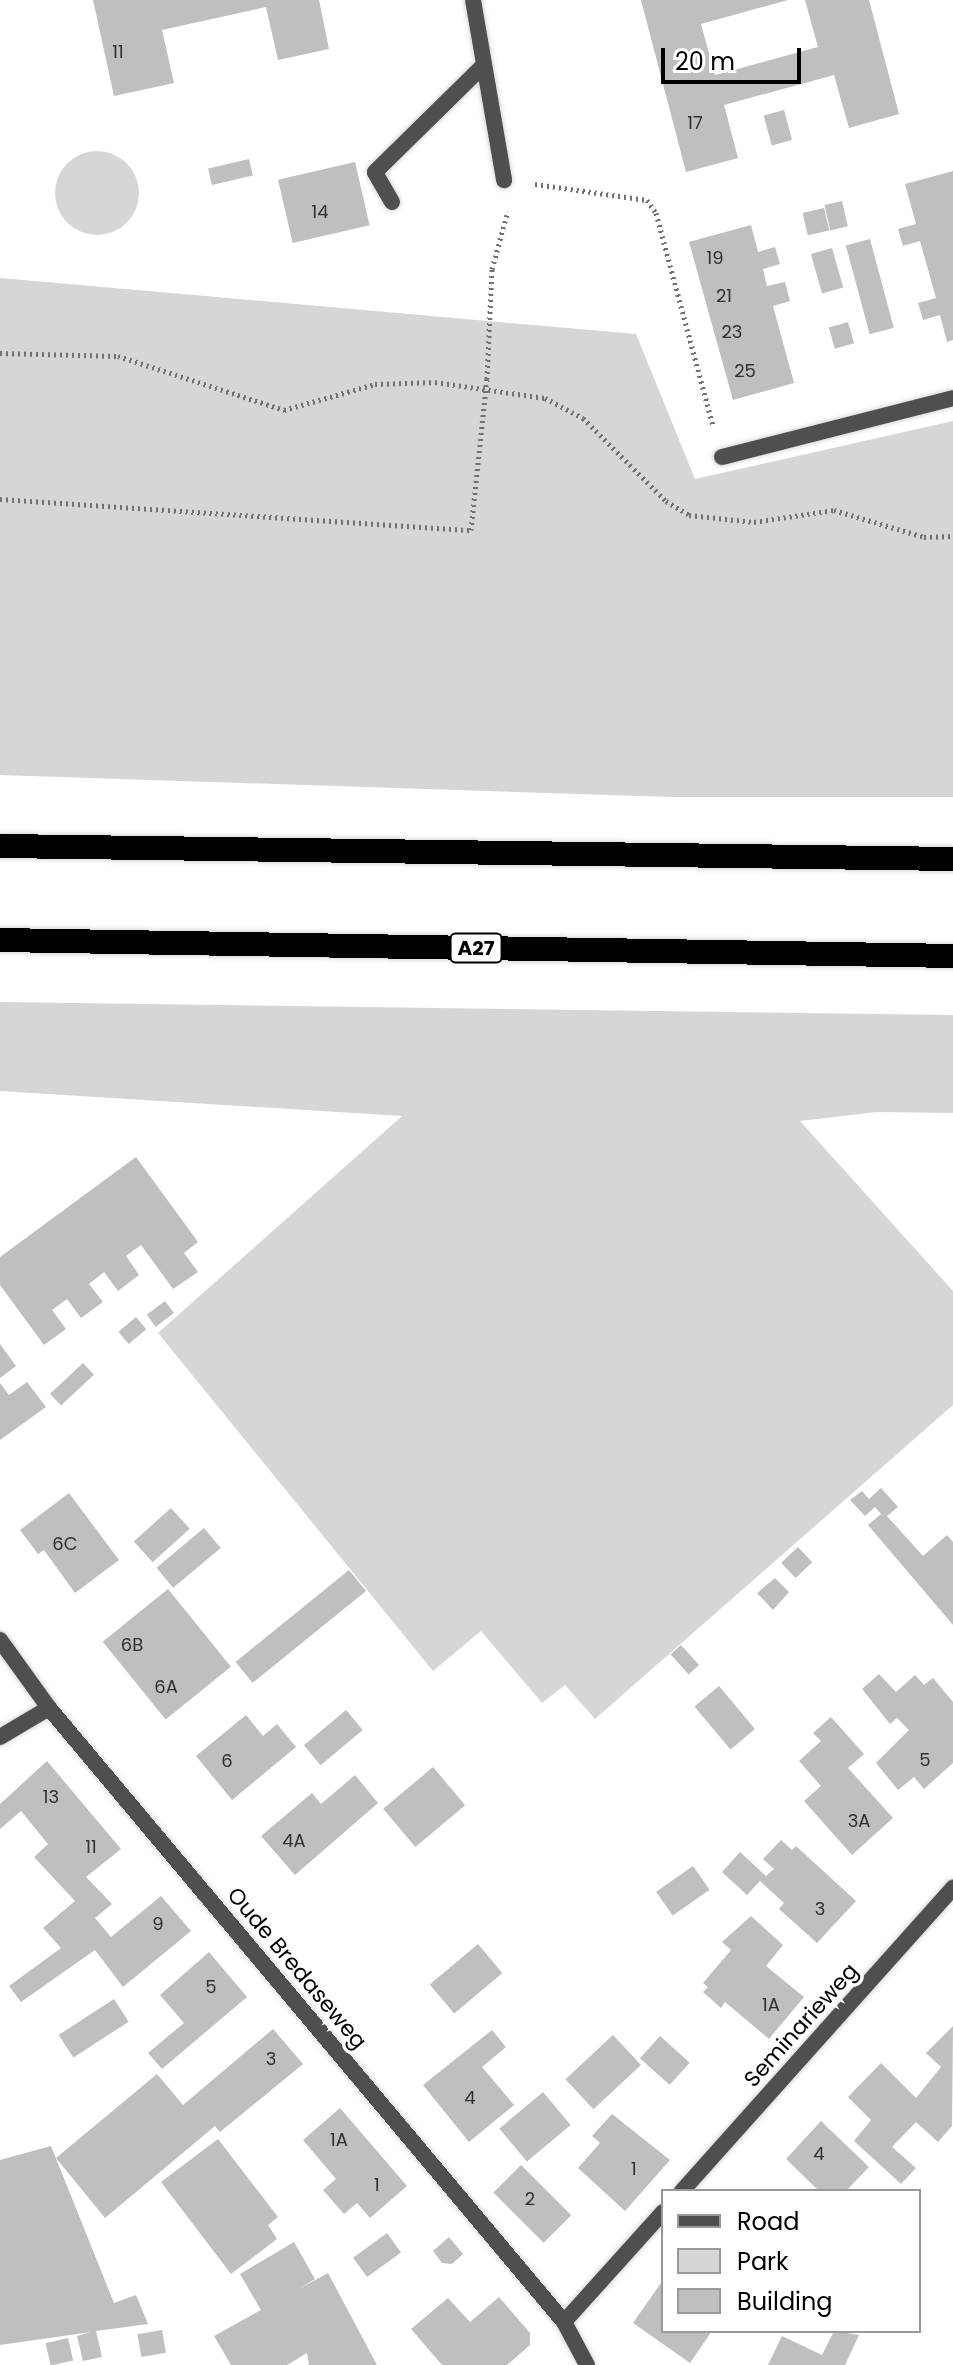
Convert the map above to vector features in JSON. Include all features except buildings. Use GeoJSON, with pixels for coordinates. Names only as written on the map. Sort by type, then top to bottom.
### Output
{"type":"FeatureCollection","features":[{"type":"Feature","properties":{"kind":"highway"},"geometry":{"type":"LineString","coordinates":[[0,846],[953,859]]}},
{"type":"Feature","properties":{"kind":"highway","name":"A27"},"geometry":{"type":"LineString","coordinates":[[0,940],[953,956]]}},
{"type":"Feature","properties":{"kind":"street"},"geometry":{"type":"LineString","coordinates":[[473,0],[504,180]]}},
{"type":"Feature","properties":{"kind":"street"},"geometry":{"type":"LineString","coordinates":[[392,202],[375,172],[484,65]]}},
{"type":"Feature","properties":{"kind":"street"},"geometry":{"type":"LineString","coordinates":[[722,457],[953,398]]}},
{"type":"Feature","properties":{"kind":"street","name":"Oude Bredaseweg"},"geometry":{"type":"LineString","coordinates":[[0,1640],[49,1708],[564,2322]]}},
{"type":"Feature","properties":{"kind":"street"},"geometry":{"type":"LineString","coordinates":[[0,1737],[49,1708]]}},
{"type":"Feature","properties":{"kind":"street","name":"Seminarieweg"},"geometry":{"type":"LineString","coordinates":[[684,2189],[953,1888]]}},
{"type":"Feature","properties":{"kind":"street"},"geometry":{"type":"LineString","coordinates":[[587,2365],[564,2322],[661,2214]]}},
{"type":"Feature","properties":{"kind":"path"},"geometry":{"type":"LineString","coordinates":[[0,499],[471,530],[492,269],[510,204],[504,180],[647,200],[656,213],[722,457]]}},
{"type":"Feature","properties":{"kind":"path"},"geometry":{"type":"LineString","coordinates":[[0,353],[118,356],[284,410],[375,384],[484,388]]}},
{"type":"Feature","properties":{"kind":"green space"},"geometry":{"type":"Polygon","coordinates":[[[97,151],[113,154],[127,163],[136,177],[139,193],[136,209],[127,223],[113,232],[97,235],[81,232],[67,223],[58,209],[55,193],[58,177],[67,163],[81,154],[97,151]]]}},
{"type":"Feature","properties":{"kind":"green space"},"geometry":{"type":"Polygon","coordinates":[[[0,278],[636,334],[695,479],[953,421],[953,797],[671,797],[0,775],[0,278]]]}},
{"type":"Feature","properties":{"kind":"green space"},"geometry":{"type":"Polygon","coordinates":[[[0,1002],[953,1015],[953,1113],[877,1112],[800,1121],[953,1291],[953,1405],[595,1719],[565,1685],[542,1703],[481,1631],[433,1671],[158,1333],[402,1116],[0,1091],[0,1002]]]}}]}
